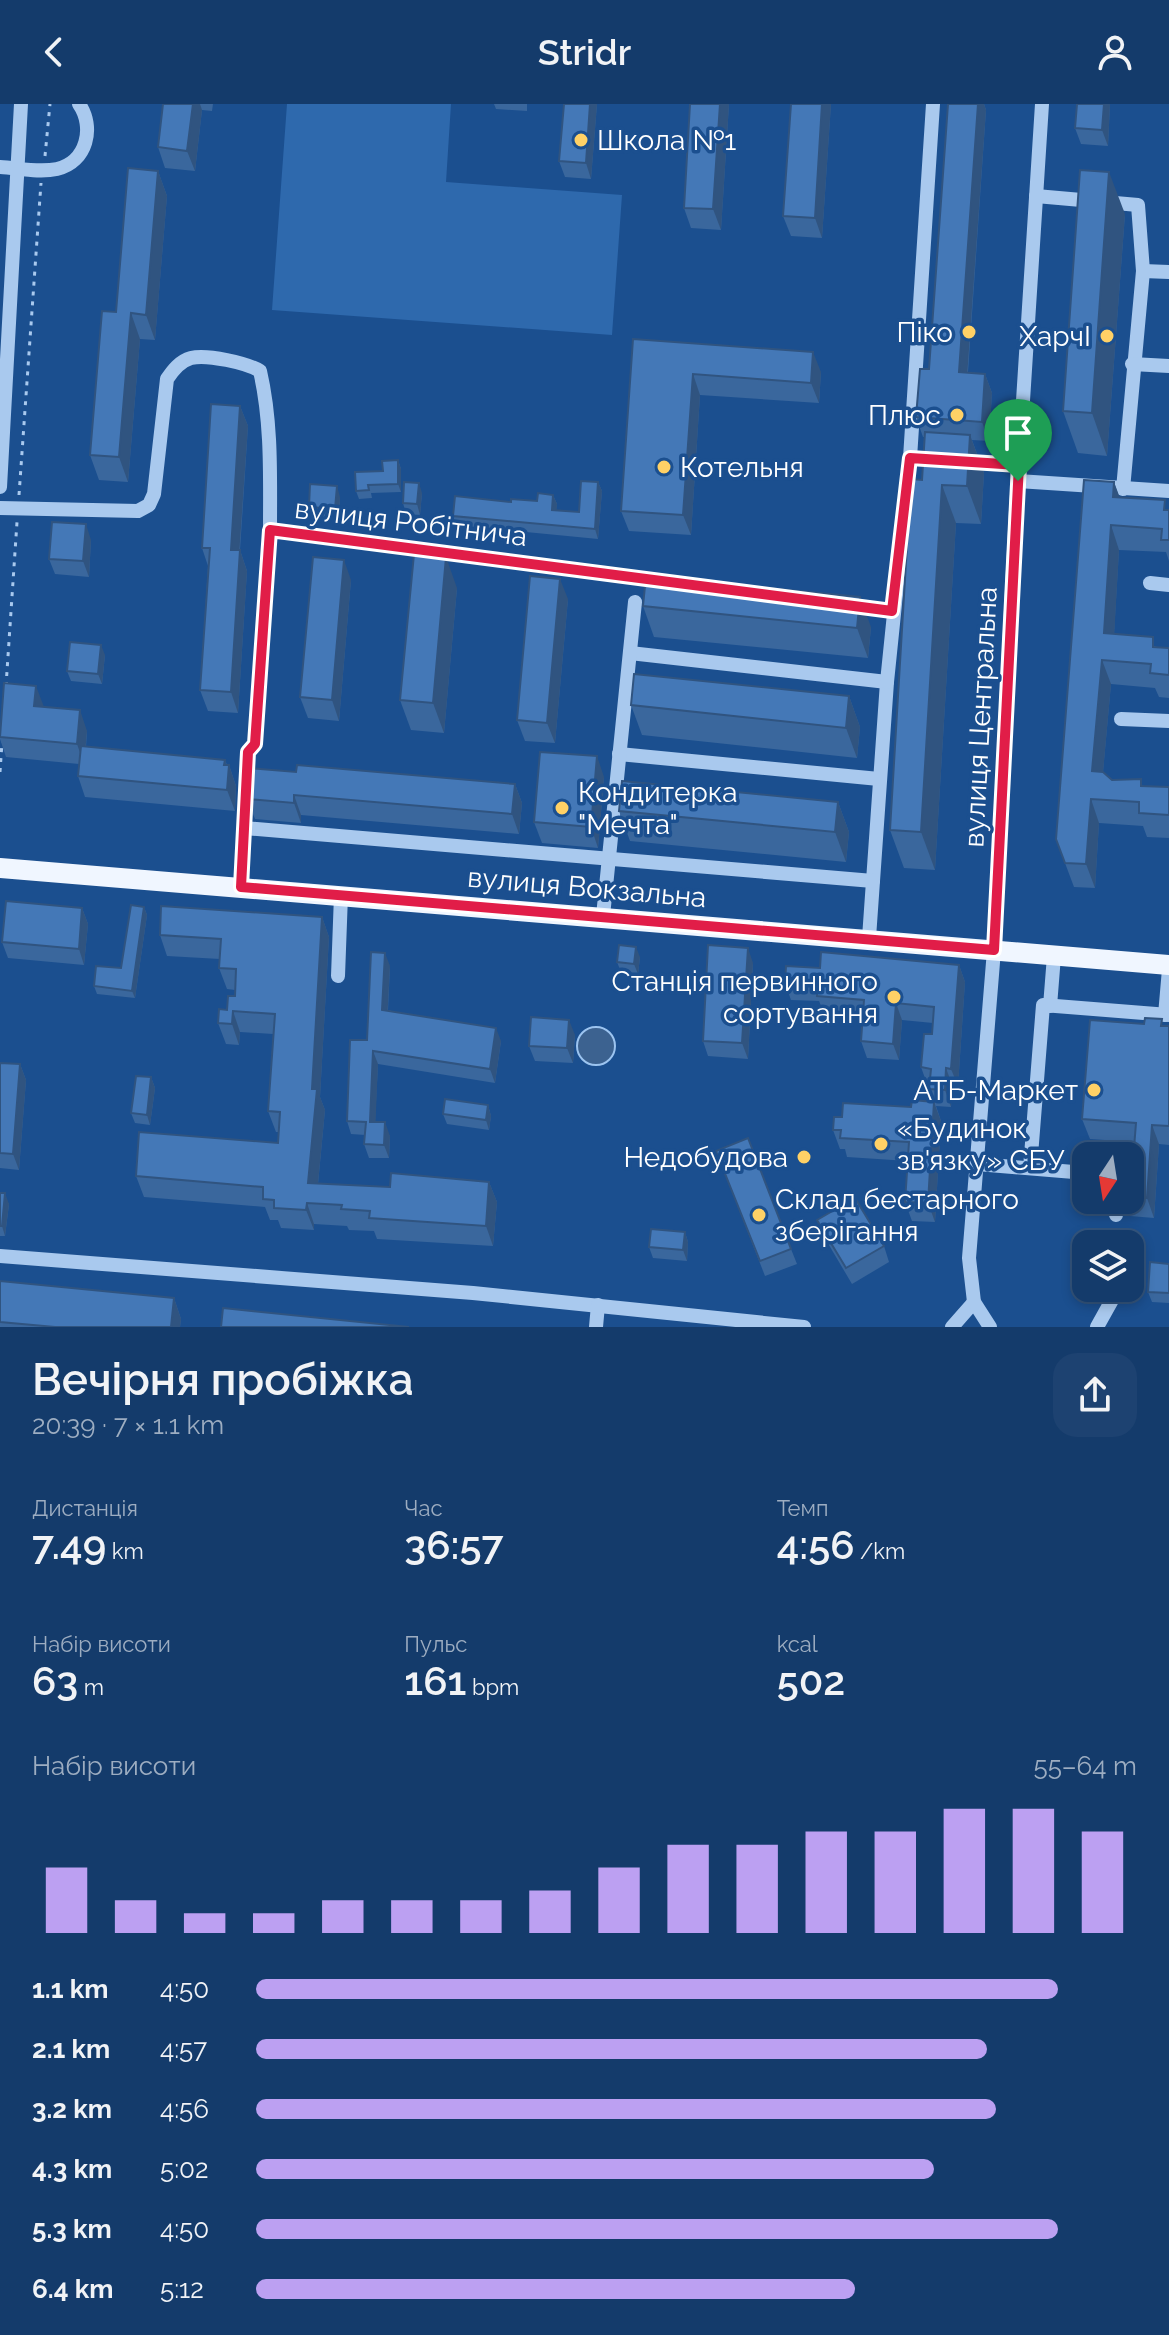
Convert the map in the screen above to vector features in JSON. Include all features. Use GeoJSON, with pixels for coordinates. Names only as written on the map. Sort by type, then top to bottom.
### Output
{"type":"FeatureCollection","features":[{"type":"Feature","properties":{"kind":"main road","name":"вулиця Вокзальна"},"geometry":{"type":"LineString","coordinates":[[0,868],[869,938],[1169,967]]}},
{"type":"Feature","properties":{"kind":"street"},"geometry":{"type":"LineString","coordinates":[[0,487],[21,104]]}},
{"type":"Feature","properties":{"kind":"street"},"geometry":{"type":"LineString","coordinates":[[0,167],[44,170],[71,163],[81,153],[88,126],[79,104]]}},
{"type":"Feature","properties":{"kind":"street"},"geometry":{"type":"LineString","coordinates":[[869,938],[892,611],[910,458],[933,104]]}},
{"type":"Feature","properties":{"kind":"street","name":"вулиця Центральна"},"geometry":{"type":"LineString","coordinates":[[990,1327],[974,1302],[969,1258],[994,950],[1018,481],[1042,104]]}},
{"type":"Feature","properties":{"kind":"street"},"geometry":{"type":"LineString","coordinates":[[1036,196],[1138,205],[1143,271],[1132,364],[1123,489]]}},
{"type":"Feature","properties":{"kind":"street"},"geometry":{"type":"LineString","coordinates":[[1143,271],[1169,272]]}},
{"type":"Feature","properties":{"kind":"street","name":"вулиця Робітнича"},"geometry":{"type":"LineString","coordinates":[[0,508],[138,511],[149,505],[154,494],[167,379],[175,367],[192,358],[248,363],[260,371],[270,448],[270,530],[638,578]]}},
{"type":"Feature","properties":{"kind":"street"},"geometry":{"type":"LineString","coordinates":[[1132,364],[1169,366]]}},
{"type":"Feature","properties":{"kind":"street"},"geometry":{"type":"LineString","coordinates":[[910,458],[1019,465]]}},
{"type":"Feature","properties":{"kind":"street"},"geometry":{"type":"LineString","coordinates":[[1018,481],[1169,491]]}},
{"type":"Feature","properties":{"kind":"street"},"geometry":{"type":"LineString","coordinates":[[241,887],[248,752],[255,744],[270,530]]}},
{"type":"Feature","properties":{"kind":"street"},"geometry":{"type":"LineString","coordinates":[[1150,583],[1169,585]]}},
{"type":"Feature","properties":{"kind":"street"},"geometry":{"type":"LineString","coordinates":[[603,916],[635,602]]}},
{"type":"Feature","properties":{"kind":"street"},"geometry":{"type":"LineString","coordinates":[[630,653],[887,682]]}},
{"type":"Feature","properties":{"kind":"street"},"geometry":{"type":"LineString","coordinates":[[1121,719],[1169,721]]}},
{"type":"Feature","properties":{"kind":"street"},"geometry":{"type":"LineString","coordinates":[[619,754],[879,779]]}},
{"type":"Feature","properties":{"kind":"street"},"geometry":{"type":"LineString","coordinates":[[244,828],[873,881]]}},
{"type":"Feature","properties":{"kind":"street"},"geometry":{"type":"LineString","coordinates":[[338,976],[341,895]]}},
{"type":"Feature","properties":{"kind":"street"},"geometry":{"type":"LineString","coordinates":[[1050,1006],[1054,956]]}},
{"type":"Feature","properties":{"kind":"street"},"geometry":{"type":"LineString","coordinates":[[1030,1168],[1043,1005],[1167,1015],[1169,967]]}},
{"type":"Feature","properties":{"kind":"street"},"geometry":{"type":"LineString","coordinates":[[977,1164],[1072,1172]]}},
{"type":"Feature","properties":{"kind":"street"},"geometry":{"type":"LineString","coordinates":[[0,1256],[598,1305],[804,1327]]}},
{"type":"Feature","properties":{"kind":"street"},"geometry":{"type":"LineString","coordinates":[[952,1327],[974,1302]]}},
{"type":"Feature","properties":{"kind":"street"},"geometry":{"type":"LineString","coordinates":[[1097,1327],[1111,1302]]}},
{"type":"Feature","properties":{"kind":"street"},"geometry":{"type":"LineString","coordinates":[[596,1327],[598,1305]]}},
{"type":"Feature","properties":{"kind":"path"},"geometry":{"type":"LineString","coordinates":[[5,694],[50,104]]}},
{"type":"Feature","properties":{"kind":"path"},"geometry":{"type":"LineString","coordinates":[[862,607],[892,611]]}},
{"type":"Feature","properties":{"kind":"path"},"geometry":{"type":"LineString","coordinates":[[0,772],[2,741]]}},
{"type":"Feature","properties":{"kind":"shaded area"},"geometry":{"type":"Polygon","coordinates":[[[287,104],[451,104],[446,182],[622,195],[612,335],[272,310],[287,104]]]}},
{"type":"Feature","properties":{"kind":"shaded area"},"geometry":{"type":"Polygon","coordinates":[[[596,1027],[609,1033],[615,1046],[609,1059],[596,1065],[583,1059],[577,1046],[583,1033],[596,1027]]]}},
{"type":"Feature","properties":{"kind":"building"},"geometry":{"type":"Polygon","coordinates":[[[163,104],[193,104],[187,151],[158,147],[163,104]]]}},
{"type":"Feature","properties":{"kind":"building"},"geometry":{"type":"Polygon","coordinates":[[[564,104],[590,104],[586,163],[559,161],[564,104]]]}},
{"type":"Feature","properties":{"kind":"building"},"geometry":{"type":"Polygon","coordinates":[[[690,104],[720,104],[713,209],[684,208],[690,104]]]}},
{"type":"Feature","properties":{"kind":"building"},"geometry":{"type":"Polygon","coordinates":[[[791,104],[822,104],[815,218],[783,216],[791,104]]]}},
{"type":"Feature","properties":{"kind":"building"},"geometry":{"type":"Polygon","coordinates":[[[948,104],[978,104],[959,372],[985,374],[982,422],[916,417],[920,369],[929,369],[948,104]]]}},
{"type":"Feature","properties":{"kind":"building"},"geometry":{"type":"Polygon","coordinates":[[[1077,104],[1104,104],[1102,130],[1075,128],[1077,104]]]}},
{"type":"Feature","properties":{"kind":"building"},"geometry":{"type":"Polygon","coordinates":[[[128,168],[158,171],[146,315],[131,313],[119,457],[90,455],[102,311],[116,312],[128,168]]]}},
{"type":"Feature","properties":{"kind":"building"},"geometry":{"type":"Polygon","coordinates":[[[1080,170],[1109,172],[1092,413],[1063,411],[1080,170]]]}},
{"type":"Feature","properties":{"kind":"building","name":"Котельня"},"geometry":{"type":"Polygon","coordinates":[[[633,339],[813,352],[811,383],[693,374],[683,515],[621,511],[633,339]]]}},
{"type":"Feature","properties":{"kind":"building"},"geometry":{"type":"Polygon","coordinates":[[[211,404],[240,406],[231,550],[240,550],[231,692],[200,690],[210,548],[202,548],[211,404]]]}},
{"type":"Feature","properties":{"kind":"building"},"geometry":{"type":"Polygon","coordinates":[[[925,432],[970,435],[967,486],[942,485],[921,832],[890,830],[911,479],[922,480],[925,432]]]}},
{"type":"Feature","properties":{"kind":"building"},"geometry":{"type":"Polygon","coordinates":[[[398,460],[398,484],[368,485],[369,490],[356,491],[355,472],[383,471],[382,461],[398,460]]]}},
{"type":"Feature","properties":{"kind":"building"},"geometry":{"type":"Polygon","coordinates":[[[1084,480],[1114,482],[1113,497],[1165,500],[1164,510],[1169,510],[1169,540],[1161,540],[1162,529],[1111,525],[1104,633],[1153,637],[1153,647],[1169,648],[1169,675],[1150,673],[1151,664],[1102,660],[1092,771],[1103,772],[1112,780],[1141,779],[1141,786],[1169,787],[1169,815],[1139,813],[1139,802],[1091,799],[1086,864],[1065,863],[1056,839],[1084,480]]]}},
{"type":"Feature","properties":{"kind":"building"},"geometry":{"type":"Polygon","coordinates":[[[581,481],[598,482],[595,529],[453,516],[455,496],[511,502],[511,499],[537,501],[538,493],[553,495],[552,510],[579,512],[581,481]]]}},
{"type":"Feature","properties":{"kind":"building"},"geometry":{"type":"Polygon","coordinates":[[[404,482],[419,483],[417,504],[403,503],[404,482]]]}},
{"type":"Feature","properties":{"kind":"building"},"geometry":{"type":"Polygon","coordinates":[[[310,484],[337,486],[335,509],[309,507],[310,484]]]}},
{"type":"Feature","properties":{"kind":"building"},"geometry":{"type":"Polygon","coordinates":[[[52,522],[86,524],[83,561],[49,559],[52,522]]]}},
{"type":"Feature","properties":{"kind":"building"},"geometry":{"type":"Polygon","coordinates":[[[414,554],[446,557],[433,703],[400,700],[414,554]]]}},
{"type":"Feature","properties":{"kind":"building"},"geometry":{"type":"Polygon","coordinates":[[[313,557],[344,560],[332,700],[300,697],[313,557]]]}},
{"type":"Feature","properties":{"kind":"building"},"geometry":{"type":"Polygon","coordinates":[[[530,576],[560,579],[547,723],[517,720],[530,576]]]}},
{"type":"Feature","properties":{"kind":"building"},"geometry":{"type":"Polygon","coordinates":[[[646,576],[860,597],[857,628],[643,606],[646,576]]]}},
{"type":"Feature","properties":{"kind":"building"},"geometry":{"type":"Polygon","coordinates":[[[70,642],[101,645],[98,674],[67,671],[70,642]]]}},
{"type":"Feature","properties":{"kind":"building"},"geometry":{"type":"Polygon","coordinates":[[[634,674],[849,696],[846,728],[631,705],[634,674]]]}},
{"type":"Feature","properties":{"kind":"building"},"geometry":{"type":"Polygon","coordinates":[[[4,683],[36,686],[34,706],[80,710],[77,744],[0,737],[4,683]]]}},
{"type":"Feature","properties":{"kind":"building"},"geometry":{"type":"Polygon","coordinates":[[[81,746],[225,760],[224,765],[229,765],[227,790],[78,776],[81,746]]]}},
{"type":"Feature","properties":{"kind":"building"},"geometry":{"type":"Polygon","coordinates":[[[540,752],[597,756],[591,827],[534,822],[540,752]]]}},
{"type":"Feature","properties":{"kind":"building"},"geometry":{"type":"Polygon","coordinates":[[[297,765],[515,784],[512,814],[294,795],[294,803],[247,799],[249,768],[296,772],[297,765]]]}},
{"type":"Feature","properties":{"kind":"building"},"geometry":{"type":"Polygon","coordinates":[[[622,781],[838,802],[835,832],[619,811],[622,781]]]}},
{"type":"Feature","properties":{"kind":"building"},"geometry":{"type":"Polygon","coordinates":[[[6,901],[82,908],[79,949],[2,942],[6,901]]]}},
{"type":"Feature","properties":{"kind":"building"},"geometry":{"type":"Polygon","coordinates":[[[131,905],[144,907],[132,991],[94,986],[96,966],[121,968],[131,905]]]}},
{"type":"Feature","properties":{"kind":"building"},"geometry":{"type":"Polygon","coordinates":[[[161,906],[322,917],[312,1089],[317,1089],[308,1183],[390,1187],[391,1173],[489,1182],[486,1226],[369,1218],[370,1211],[341,1209],[342,1205],[307,1203],[306,1210],[274,1208],[274,1200],[263,1199],[263,1187],[136,1176],[139,1132],[278,1143],[280,1112],[268,1111],[275,1014],[233,1011],[232,1024],[218,1023],[219,1009],[227,1010],[228,996],[235,996],[236,969],[219,968],[221,939],[160,935],[161,906]]]}},
{"type":"Feature","properties":{"kind":"building"},"geometry":{"type":"Polygon","coordinates":[[[619,945],[636,947],[634,964],[617,962],[619,945]]]}},
{"type":"Feature","properties":{"kind":"building"},"geometry":{"type":"Polygon","coordinates":[[[708,945],[748,948],[742,1043],[703,1041],[708,945]]]}},
{"type":"Feature","properties":{"kind":"building"},"geometry":{"type":"Polygon","coordinates":[[[371,952],[385,953],[382,1010],[496,1028],[490,1069],[373,1051],[370,1122],[385,1122],[384,1145],[364,1144],[366,1122],[347,1121],[350,1040],[367,1040],[371,952]]]}},
{"type":"Feature","properties":{"kind":"building"},"geometry":{"type":"Polygon","coordinates":[[[821,952],[959,965],[951,1069],[946,1068],[945,1090],[929,1089],[931,1069],[921,1067],[924,1034],[932,1034],[934,1007],[896,1003],[893,1044],[861,1041],[864,1000],[817,996],[818,985],[785,983],[786,966],[820,968],[821,952]]]}},
{"type":"Feature","properties":{"kind":"building"},"geometry":{"type":"Polygon","coordinates":[[[531,1017],[569,1020],[567,1048],[529,1046],[531,1017]]]}},
{"type":"Feature","properties":{"kind":"building"},"geometry":{"type":"Polygon","coordinates":[[[1145,1018],[1162,1019],[1161,1026],[1169,1026],[1169,1126],[1152,1125],[1147,1198],[1144,1198],[1144,1142],[1134,1142],[1136,1123],[1082,1119],[1090,1020],[1144,1024],[1145,1018]]]}},
{"type":"Feature","properties":{"kind":"building"},"geometry":{"type":"Polygon","coordinates":[[[0,1063],[20,1064],[13,1154],[0,1153],[0,1063]]]}},
{"type":"Feature","properties":{"kind":"building"},"geometry":{"type":"Polygon","coordinates":[[[136,1076],[151,1077],[147,1115],[131,1113],[136,1076]]]}},
{"type":"Feature","properties":{"kind":"building"},"geometry":{"type":"Polygon","coordinates":[[[445,1099],[488,1105],[486,1120],[443,1114],[445,1099]]]}},
{"type":"Feature","properties":{"kind":"building"},"geometry":{"type":"Polygon","coordinates":[[[912,1100],[934,1102],[928,1203],[905,1202],[909,1142],[840,1138],[841,1130],[833,1130],[834,1117],[842,1117],[843,1103],[911,1107],[912,1100]]]}},
{"type":"Feature","properties":{"kind":"building","name":"Склад бестарного зберігання"},"geometry":{"type":"Polygon","coordinates":[[[748,1138],[791,1249],[760,1261],[716,1151],[748,1138]]]}},
{"type":"Feature","properties":{"kind":"building"},"geometry":{"type":"Polygon","coordinates":[[[0,1193],[5,1193],[2,1226],[0,1226],[0,1193]]]}},
{"type":"Feature","properties":{"kind":"building"},"geometry":{"type":"Polygon","coordinates":[[[855,1198],[884,1246],[846,1268],[817,1220],[855,1198]]]}},
{"type":"Feature","properties":{"kind":"building"},"geometry":{"type":"Polygon","coordinates":[[[651,1229],[685,1232],[683,1250],[649,1247],[651,1229]]]}},
{"type":"Feature","properties":{"kind":"building"},"geometry":{"type":"Polygon","coordinates":[[[1150,1262],[1169,1264],[1169,1293],[1148,1292],[1150,1262]]]}},
{"type":"Feature","properties":{"kind":"building"},"geometry":{"type":"Polygon","coordinates":[[[0,1281],[174,1298],[171,1327],[55,1327],[0,1322],[0,1281]]]}},
{"type":"Feature","properties":{"kind":"building"},"geometry":{"type":"Polygon","coordinates":[[[223,1308],[409,1327],[221,1327],[223,1308]]]}},
{"type":"Feature","properties":{"kind":"place","name":"Школа №1"},"geometry":{"type":"Point","coordinates":[581,140]}},
{"type":"Feature","properties":{"kind":"place","name":"Піко"},"geometry":{"type":"Point","coordinates":[969,332]}},
{"type":"Feature","properties":{"kind":"place","name":"ХарчI"},"geometry":{"type":"Point","coordinates":[1107,336]}},
{"type":"Feature","properties":{"kind":"place","name":"Плюс"},"geometry":{"type":"Point","coordinates":[957,415]}},
{"type":"Feature","properties":{"kind":"place","name":"Котельня"},"geometry":{"type":"Point","coordinates":[664,467]}},
{"type":"Feature","properties":{"kind":"place","name":"Кондитерка \"Мечта\""},"geometry":{"type":"Point","coordinates":[562,808]}},
{"type":"Feature","properties":{"kind":"place","name":"Станція первинного сортування"},"geometry":{"type":"Point","coordinates":[894,997]}},
{"type":"Feature","properties":{"kind":"place","name":"АТБ-Маркет"},"geometry":{"type":"Point","coordinates":[1094,1090]}},
{"type":"Feature","properties":{"kind":"place","name":"«Будинок зв'язку» СБУ"},"geometry":{"type":"Point","coordinates":[881,1144]}},
{"type":"Feature","properties":{"kind":"place","name":"Недобудова"},"geometry":{"type":"Point","coordinates":[804,1157]}},
{"type":"Feature","properties":{"kind":"place","name":"Склад бестарного зберігання"},"geometry":{"type":"Point","coordinates":[759,1215]}},
{"type":"Feature","properties":{"kind":"route"},"geometry":{"type":"LineString","coordinates":[[910,458],[1019,465],[1018,481],[994,950],[241,887],[248,752],[255,744],[270,530],[892,611],[910,458]]}}]}
